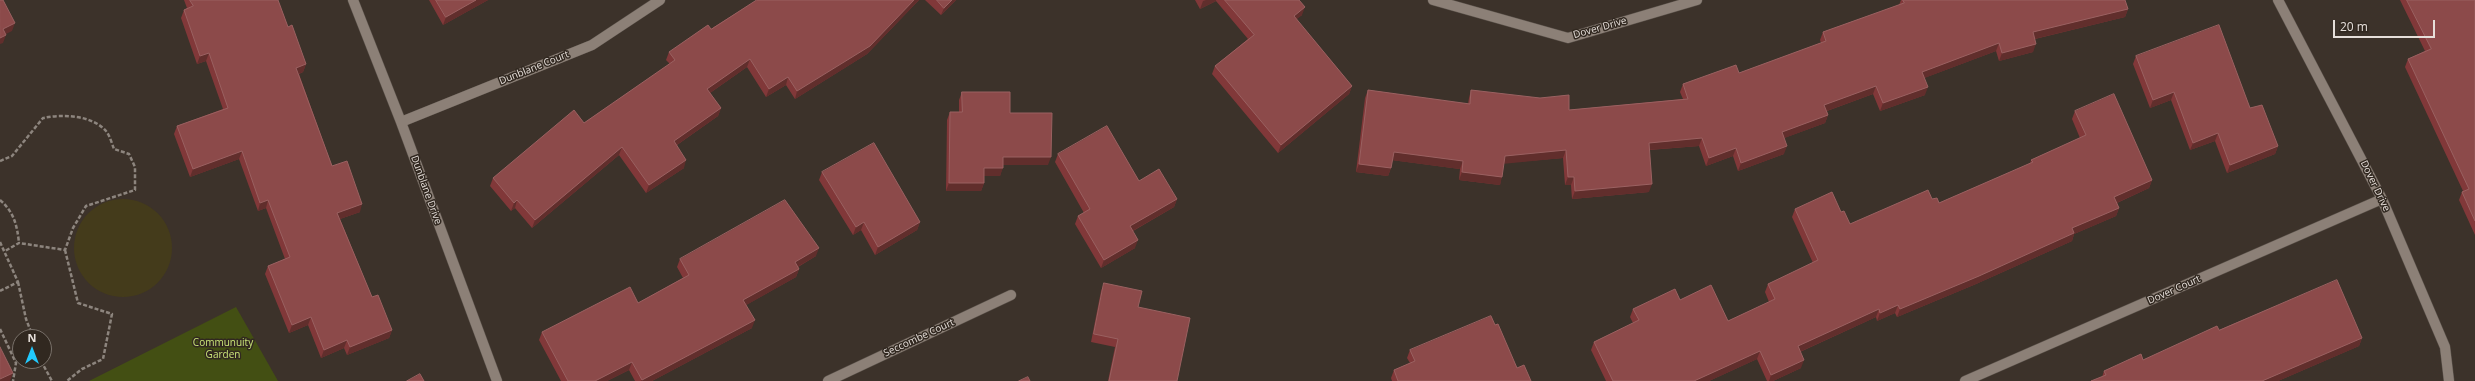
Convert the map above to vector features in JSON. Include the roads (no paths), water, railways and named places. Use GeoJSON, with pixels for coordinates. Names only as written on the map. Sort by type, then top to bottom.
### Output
{"type":"FeatureCollection","features":[{"type":"Feature","properties":{"kind":"street","name":"Dunblane Drive"},"geometry":{"type":"LineString","coordinates":[[352,0],[401,122],[497,381]]}},
{"type":"Feature","properties":{"kind":"street","name":"Dunblane Court"},"geometry":{"type":"LineString","coordinates":[[401,122],[592,45],[660,0]]}},
{"type":"Feature","properties":{"kind":"street","name":"Dover Drive"},"geometry":{"type":"LineString","coordinates":[[1433,0],[1568,38],[1697,0]]}},
{"type":"Feature","properties":{"kind":"street","name":"Dover Drive"},"geometry":{"type":"LineString","coordinates":[[2278,0],[2382,199],[2446,347],[2449,381]]}},
{"type":"Feature","properties":{"kind":"street","name":"Dover Court"},"geometry":{"type":"LineString","coordinates":[[1965,381],[2382,199]]}},
{"type":"Feature","properties":{"kind":"street","name":"Seccombe Court"},"geometry":{"type":"LineString","coordinates":[[828,381],[1011,295]]}},
{"type":"Feature","properties":{"kind":"park label","name":"Communuity Garden"},"geometry":{"type":"Point","coordinates":[223,348]}}]}
